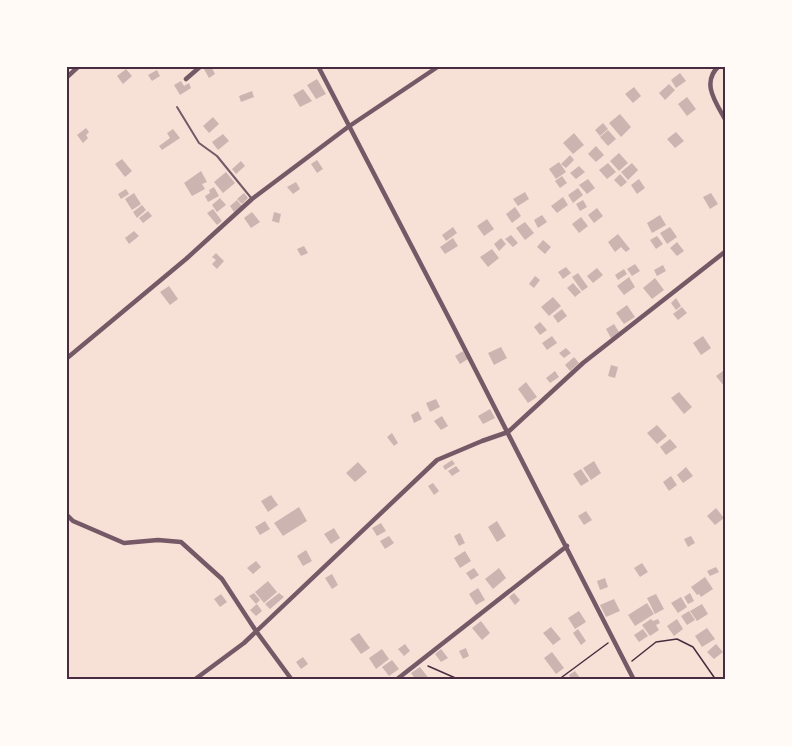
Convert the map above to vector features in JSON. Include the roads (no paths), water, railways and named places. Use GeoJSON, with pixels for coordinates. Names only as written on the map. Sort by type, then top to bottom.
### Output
{"type":"FeatureCollection","features":[{"type":"Feature","properties":{"kind":"street"},"geometry":{"type":"LineString","coordinates":[[66,78],[79,66]]}},
{"type":"Feature","properties":{"kind":"street"},"geometry":{"type":"LineString","coordinates":[[186,78],[201,66]]}},
{"type":"Feature","properties":{"kind":"street"},"geometry":{"type":"LineString","coordinates":[[318,66],[634,680]]}},
{"type":"Feature","properties":{"kind":"street"},"geometry":{"type":"LineString","coordinates":[[66,358],[177,267],[252,199],[348,127],[439,66]]}},
{"type":"Feature","properties":{"kind":"street"},"geometry":{"type":"LineString","coordinates":[[719,66],[710,80],[710,92],[726,121]]}},
{"type":"Feature","properties":{"kind":"street"},"geometry":{"type":"LineString","coordinates":[[194,680],[244,643],[437,460],[508,432],[584,363],[726,251]]}},
{"type":"Feature","properties":{"kind":"street"},"geometry":{"type":"LineString","coordinates":[[66,514],[73,520],[124,543],[158,540],[181,542],[222,579],[292,680]]}},
{"type":"Feature","properties":{"kind":"street"},"geometry":{"type":"LineString","coordinates":[[396,680],[567,546]]}},
{"type":"Feature","properties":{"kind":"lane"},"geometry":{"type":"LineString","coordinates":[[177,107],[199,143],[217,156],[252,199]]}}]}
